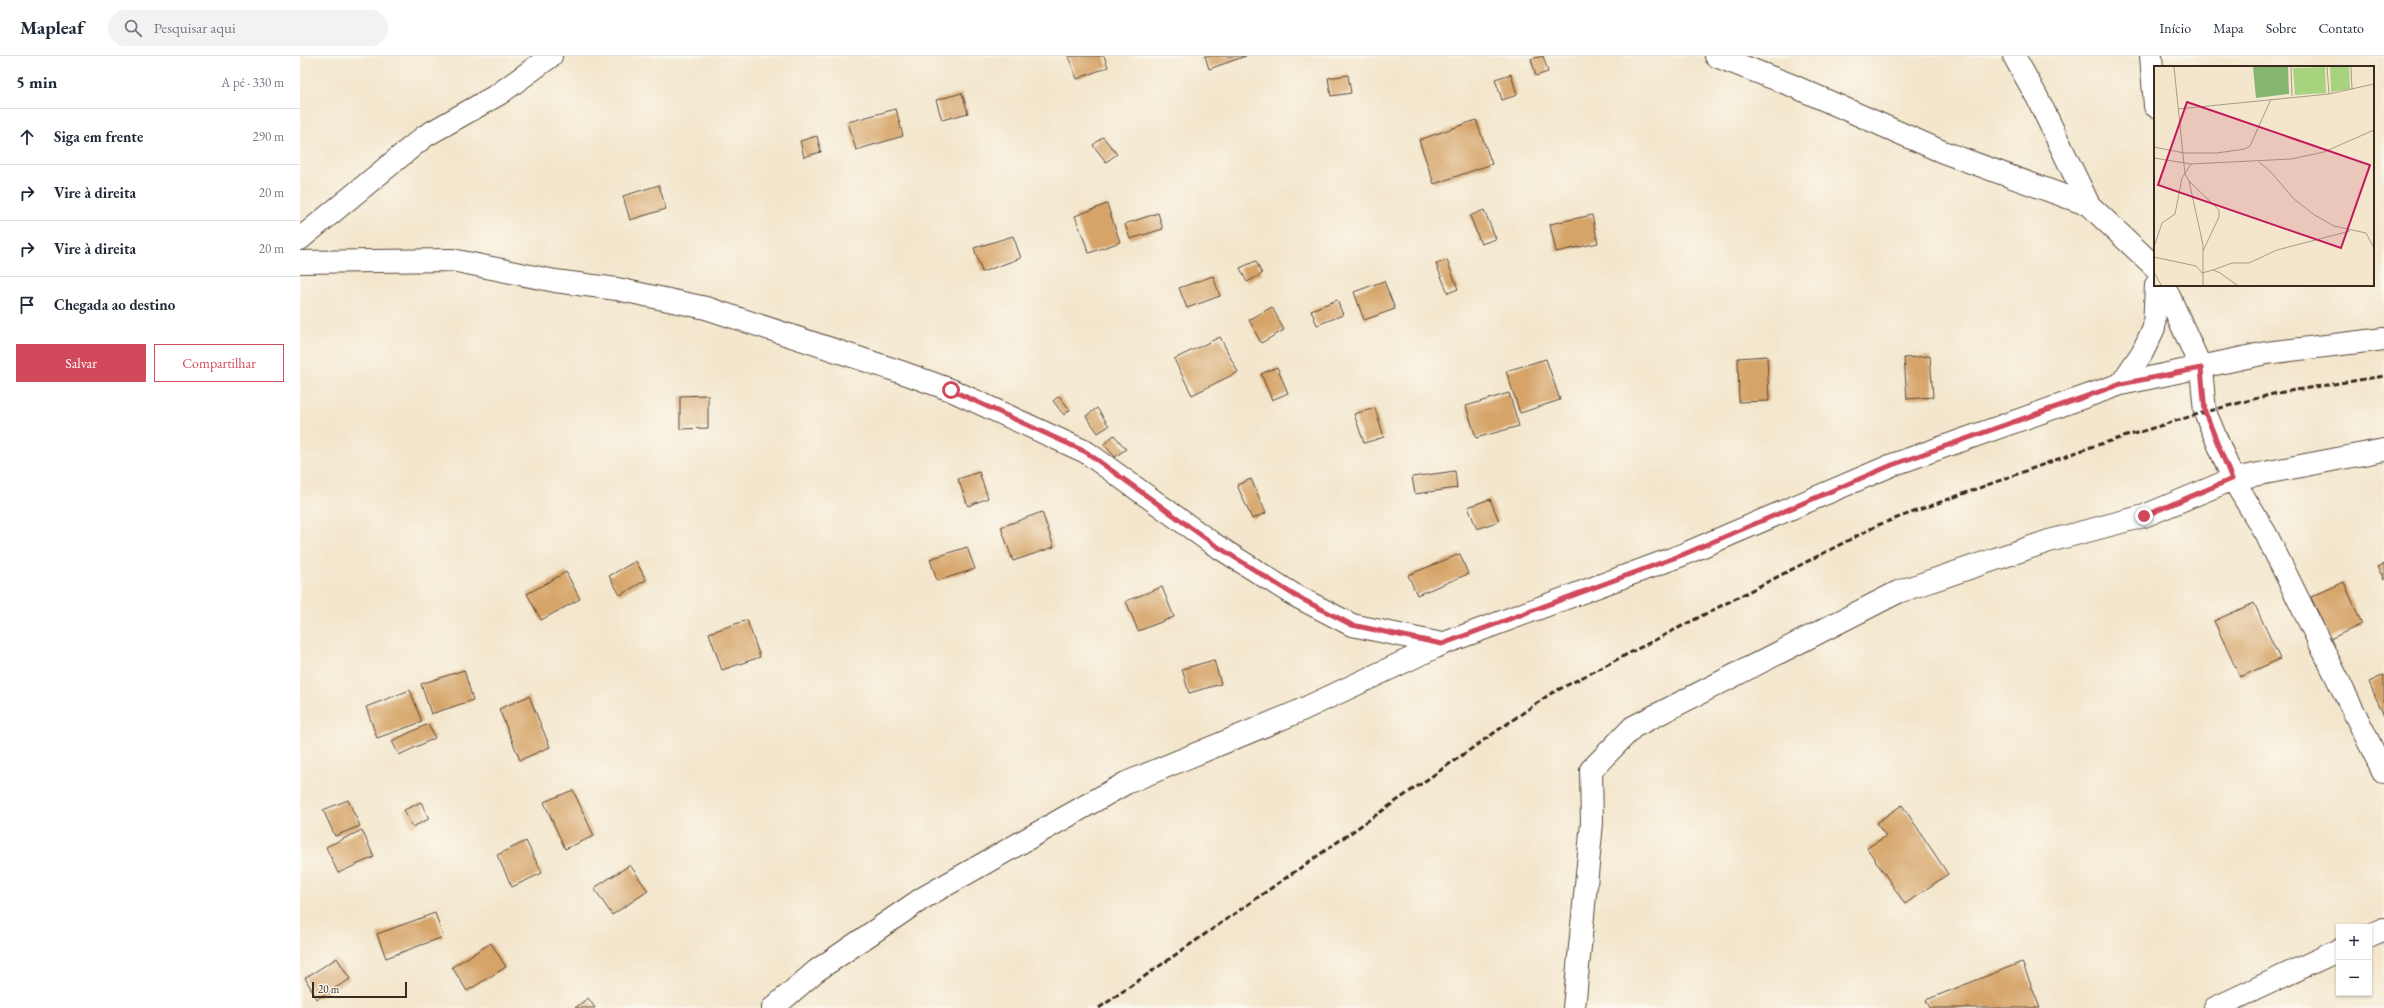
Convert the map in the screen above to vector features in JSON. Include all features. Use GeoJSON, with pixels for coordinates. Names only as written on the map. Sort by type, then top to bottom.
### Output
{"type":"FeatureCollection","features":[{"type":"Feature","properties":{"kind":"street"},"geometry":{"type":"LineString","coordinates":[[300,239],[425,136],[499,94],[551,56]]}},
{"type":"Feature","properties":{"kind":"street"},"geometry":{"type":"LineString","coordinates":[[1716,56],[1791,85],[1943,152],[2089,205]]}},
{"type":"Feature","properties":{"kind":"street"},"geometry":{"type":"LineString","coordinates":[[2014,56],[2038,99],[2089,205],[2154,265]]}},
{"type":"Feature","properties":{"kind":"street"},"geometry":{"type":"LineString","coordinates":[[2151,56],[2154,94]]}},
{"type":"Feature","properties":{"kind":"street"},"geometry":{"type":"LineString","coordinates":[[300,262],[452,260],[554,282],[617,289],[706,308],[904,373],[951,390],[1086,452],[1212,543],[1294,595],[1352,625],[1442,644]]}},
{"type":"Feature","properties":{"kind":"street"},"geometry":{"type":"LineString","coordinates":[[2121,384],[2142,353],[2154,328],[2156,286]]}},
{"type":"Feature","properties":{"kind":"street"},"geometry":{"type":"LineString","coordinates":[[2164,286],[2201,368],[2205,412],[2232,479],[2267,536],[2384,773]]}},
{"type":"Feature","properties":{"kind":"street"},"geometry":{"type":"LineString","coordinates":[[773,1008],[816,971],[923,898],[1119,787],[1295,713],[1442,644],[1682,555],[1892,465],[2121,384],[2266,353],[2384,339]]}},
{"type":"Feature","properties":{"kind":"street"},"geometry":{"type":"LineString","coordinates":[[1574,1008],[1592,823],[1591,770],[1633,727],[1898,592],[2049,541],[2144,516],[2232,479],[2384,450]]}},
{"type":"Feature","properties":{"kind":"street"},"geometry":{"type":"LineString","coordinates":[[2372,935],[2384,930]]}},
{"type":"Feature","properties":{"kind":"street"},"geometry":{"type":"LineString","coordinates":[[2215,1008],[2336,951]]}},
{"type":"Feature","properties":{"kind":"building"},"geometry":{"type":"Polygon","coordinates":[[[1068,56],[1104,56],[1108,67],[1077,79],[1068,56]]]}},
{"type":"Feature","properties":{"kind":"building"},"geometry":{"type":"Polygon","coordinates":[[[1205,56],[1246,56],[1209,69],[1205,56]]]}},
{"type":"Feature","properties":{"kind":"building"},"geometry":{"type":"Polygon","coordinates":[[[1543,56],[1548,72],[1536,76],[1531,59],[1543,56]]]}},
{"type":"Feature","properties":{"kind":"building"},"geometry":{"type":"Polygon","coordinates":[[[1511,74],[1517,95],[1502,100],[1495,79],[1511,74]]]}},
{"type":"Feature","properties":{"kind":"building"},"geometry":{"type":"Polygon","coordinates":[[[1348,75],[1351,93],[1331,96],[1328,78],[1348,75]]]}},
{"type":"Feature","properties":{"kind":"building"},"geometry":{"type":"Polygon","coordinates":[[[962,93],[968,113],[942,120],[936,100],[962,93]]]}},
{"type":"Feature","properties":{"kind":"building"},"geometry":{"type":"Polygon","coordinates":[[[896,109],[903,136],[856,150],[848,122],[896,109]]]}},
{"type":"Feature","properties":{"kind":"building"},"geometry":{"type":"Polygon","coordinates":[[[1476,120],[1492,164],[1434,184],[1419,140],[1476,120]]]}},
{"type":"Feature","properties":{"kind":"building"},"geometry":{"type":"Polygon","coordinates":[[[817,136],[821,152],[804,157],[800,141],[817,136]]]}},
{"type":"Feature","properties":{"kind":"building"},"geometry":{"type":"Polygon","coordinates":[[[1103,137],[1117,154],[1106,162],[1093,145],[1103,137]]]}},
{"type":"Feature","properties":{"kind":"building"},"geometry":{"type":"Polygon","coordinates":[[[659,185],[666,209],[630,220],[623,196],[659,185]]]}},
{"type":"Feature","properties":{"kind":"building"},"geometry":{"type":"Polygon","coordinates":[[[1107,204],[1120,242],[1089,253],[1075,216],[1107,204]]]}},
{"type":"Feature","properties":{"kind":"building"},"geometry":{"type":"Polygon","coordinates":[[[1484,210],[1496,239],[1481,244],[1470,216],[1484,210]]]}},
{"type":"Feature","properties":{"kind":"building"},"geometry":{"type":"Polygon","coordinates":[[[1158,213],[1163,229],[1130,239],[1125,224],[1158,213]]]}},
{"type":"Feature","properties":{"kind":"building"},"geometry":{"type":"Polygon","coordinates":[[[1592,215],[1598,243],[1556,252],[1550,224],[1592,215]]]}},
{"type":"Feature","properties":{"kind":"building"},"geometry":{"type":"Polygon","coordinates":[[[1013,236],[1021,258],[982,272],[974,248],[1013,236]]]}},
{"type":"Feature","properties":{"kind":"building"},"geometry":{"type":"Polygon","coordinates":[[[1447,260],[1458,289],[1448,293],[1436,264],[1447,260]]]}},
{"type":"Feature","properties":{"kind":"building"},"geometry":{"type":"Polygon","coordinates":[[[1256,261],[1262,274],[1247,282],[1240,268],[1256,261]]]}},
{"type":"Feature","properties":{"kind":"building"},"geometry":{"type":"Polygon","coordinates":[[[1213,276],[1220,296],[1187,308],[1179,288],[1213,276]]]}},
{"type":"Feature","properties":{"kind":"building"},"geometry":{"type":"Polygon","coordinates":[[[1384,281],[1395,309],[1364,320],[1354,292],[1384,281]]]}},
{"type":"Feature","properties":{"kind":"building"},"geometry":{"type":"Polygon","coordinates":[[[1337,300],[1343,315],[1317,325],[1311,310],[1337,300]]]}},
{"type":"Feature","properties":{"kind":"building"},"geometry":{"type":"Polygon","coordinates":[[[1272,307],[1284,330],[1261,343],[1249,320],[1272,307]]]}},
{"type":"Feature","properties":{"kind":"building"},"geometry":{"type":"Polygon","coordinates":[[[1220,337],[1238,372],[1192,395],[1174,359],[1220,337]]]}},
{"type":"Feature","properties":{"kind":"building"},"geometry":{"type":"Polygon","coordinates":[[[1767,356],[1769,401],[1739,402],[1738,358],[1767,356]]]}},
{"type":"Feature","properties":{"kind":"building"},"geometry":{"type":"Polygon","coordinates":[[[1930,356],[1933,397],[1907,399],[1904,358],[1930,356]]]}},
{"type":"Feature","properties":{"kind":"building"},"geometry":{"type":"Polygon","coordinates":[[[1546,359],[1560,400],[1520,413],[1506,371],[1546,359]]]}},
{"type":"Feature","properties":{"kind":"building"},"geometry":{"type":"Polygon","coordinates":[[[1277,367],[1288,393],[1272,400],[1261,374],[1277,367]]]}},
{"type":"Feature","properties":{"kind":"building"},"geometry":{"type":"Polygon","coordinates":[[[1509,393],[1519,426],[1476,438],[1466,406],[1509,393]]]}},
{"type":"Feature","properties":{"kind":"building"},"geometry":{"type":"Polygon","coordinates":[[[708,395],[708,428],[680,429],[680,396],[708,395]]]}},
{"type":"Feature","properties":{"kind":"building"},"geometry":{"type":"Polygon","coordinates":[[[1059,396],[1070,410],[1064,415],[1053,401],[1059,396]]]}},
{"type":"Feature","properties":{"kind":"building"},"geometry":{"type":"Polygon","coordinates":[[[1097,408],[1109,426],[1098,433],[1086,416],[1097,408]]]}},
{"type":"Feature","properties":{"kind":"building"},"geometry":{"type":"Polygon","coordinates":[[[1375,408],[1384,437],[1364,443],[1354,414],[1375,408]]]}},
{"type":"Feature","properties":{"kind":"building"},"geometry":{"type":"Polygon","coordinates":[[[1114,435],[1126,449],[1115,457],[1104,444],[1114,435]]]}},
{"type":"Feature","properties":{"kind":"building"},"geometry":{"type":"Polygon","coordinates":[[[1455,471],[1457,488],[1415,494],[1412,477],[1455,471]]]}},
{"type":"Feature","properties":{"kind":"building"},"geometry":{"type":"Polygon","coordinates":[[[979,472],[988,498],[968,506],[958,479],[979,472]]]}},
{"type":"Feature","properties":{"kind":"building"},"geometry":{"type":"Polygon","coordinates":[[[1251,479],[1266,513],[1252,519],[1237,485],[1251,479]]]}},
{"type":"Feature","properties":{"kind":"building"},"geometry":{"type":"Polygon","coordinates":[[[1490,499],[1499,521],[1477,529],[1468,507],[1490,499]]]}},
{"type":"Feature","properties":{"kind":"building"},"geometry":{"type":"Polygon","coordinates":[[[1042,512],[1054,547],[1013,561],[1001,527],[1042,512]]]}},
{"type":"Feature","properties":{"kind":"building"},"geometry":{"type":"Polygon","coordinates":[[[967,547],[975,569],[937,581],[930,559],[967,547]]]}},
{"type":"Feature","properties":{"kind":"building"},"geometry":{"type":"Polygon","coordinates":[[[1460,554],[1468,574],[1417,595],[1408,575],[1460,554]]]}},
{"type":"Feature","properties":{"kind":"building"},"geometry":{"type":"Polygon","coordinates":[[[636,561],[646,580],[620,595],[609,576],[636,561]]]}},
{"type":"Feature","properties":{"kind":"building"},"geometry":{"type":"Polygon","coordinates":[[[2384,564],[2384,579],[2377,567],[2384,564]]]}},
{"type":"Feature","properties":{"kind":"building"},"geometry":{"type":"Polygon","coordinates":[[[566,572],[580,599],[541,620],[527,594],[566,572]]]}},
{"type":"Feature","properties":{"kind":"building"},"geometry":{"type":"Polygon","coordinates":[[[2344,582],[2362,624],[2330,639],[2311,597],[2344,582]]]}},
{"type":"Feature","properties":{"kind":"building"},"geometry":{"type":"Polygon","coordinates":[[[1162,587],[1174,617],[1138,631],[1126,601],[1162,587]]]}},
{"type":"Feature","properties":{"kind":"building"},"geometry":{"type":"Polygon","coordinates":[[[2254,603],[2280,659],[2240,677],[2214,621],[2254,603]]]}},
{"type":"Feature","properties":{"kind":"building"},"geometry":{"type":"Polygon","coordinates":[[[747,620],[760,657],[722,670],[709,633],[747,620]]]}},
{"type":"Feature","properties":{"kind":"building"},"geometry":{"type":"Polygon","coordinates":[[[1214,660],[1221,684],[1189,693],[1182,669],[1214,660]]]}},
{"type":"Feature","properties":{"kind":"building"},"geometry":{"type":"Polygon","coordinates":[[[464,670],[473,700],[431,714],[421,684],[464,670]]]}},
{"type":"Feature","properties":{"kind":"building"},"geometry":{"type":"Polygon","coordinates":[[[2384,675],[2384,716],[2369,682],[2384,675]]]}},
{"type":"Feature","properties":{"kind":"building"},"geometry":{"type":"Polygon","coordinates":[[[410,690],[422,722],[377,738],[366,707],[410,690]]]}},
{"type":"Feature","properties":{"kind":"building"},"geometry":{"type":"Polygon","coordinates":[[[529,696],[550,747],[520,760],[499,709],[529,696]]]}},
{"type":"Feature","properties":{"kind":"building"},"geometry":{"type":"Polygon","coordinates":[[[428,724],[435,738],[399,755],[392,741],[428,724]]]}},
{"type":"Feature","properties":{"kind":"building"},"geometry":{"type":"Polygon","coordinates":[[[573,790],[594,836],[565,849],[544,802],[573,790]]]}},
{"type":"Feature","properties":{"kind":"building"},"geometry":{"type":"Polygon","coordinates":[[[348,800],[360,826],[335,836],[323,810],[348,800]]]}},
{"type":"Feature","properties":{"kind":"building"},"geometry":{"type":"Polygon","coordinates":[[[421,802],[429,819],[412,827],[404,810],[421,802]]]}},
{"type":"Feature","properties":{"kind":"building"},"geometry":{"type":"Polygon","coordinates":[[[1902,805],[1948,874],[1905,904],[1867,848],[1886,836],[1876,823],[1902,805]]]}},
{"type":"Feature","properties":{"kind":"building"},"geometry":{"type":"Polygon","coordinates":[[[362,830],[374,857],[338,873],[326,847],[362,830]]]}},
{"type":"Feature","properties":{"kind":"building"},"geometry":{"type":"Polygon","coordinates":[[[526,841],[542,873],[512,887],[497,855],[526,841]]]}},
{"type":"Feature","properties":{"kind":"building"},"geometry":{"type":"Polygon","coordinates":[[[630,865],[648,891],[612,915],[594,888],[630,865]]]}},
{"type":"Feature","properties":{"kind":"building"},"geometry":{"type":"Polygon","coordinates":[[[435,913],[443,937],[386,958],[377,934],[435,913]]]}},
{"type":"Feature","properties":{"kind":"building"},"geometry":{"type":"Polygon","coordinates":[[[491,943],[506,967],[467,991],[452,967],[491,943]]]}},
{"type":"Feature","properties":{"kind":"building"},"geometry":{"type":"Polygon","coordinates":[[[337,958],[350,979],[317,999],[305,978],[337,958]]]}},
{"type":"Feature","properties":{"kind":"building"},"geometry":{"type":"Polygon","coordinates":[[[2022,962],[2040,1008],[1930,1008],[1926,1000],[2022,962]]]}},
{"type":"Feature","properties":{"kind":"building"},"geometry":{"type":"Polygon","coordinates":[[[588,998],[595,1008],[575,1008],[588,998]]]}},
{"type":"Feature","properties":{"kind":"railway"},"geometry":{"type":"LineString","coordinates":[[1099,1008],[1550,694],[1878,525],[2091,447],[2205,412],[2277,393],[2384,376]]}},
{"type":"Feature","properties":{"kind":"route"},"geometry":{"type":"LineString","coordinates":[[951,390],[1086,452],[1212,543],[1294,595],[1352,625],[1442,644],[1682,555],[1892,465],[2121,384],[2201,368],[2205,412],[2232,479],[2144,516]]}}]}
